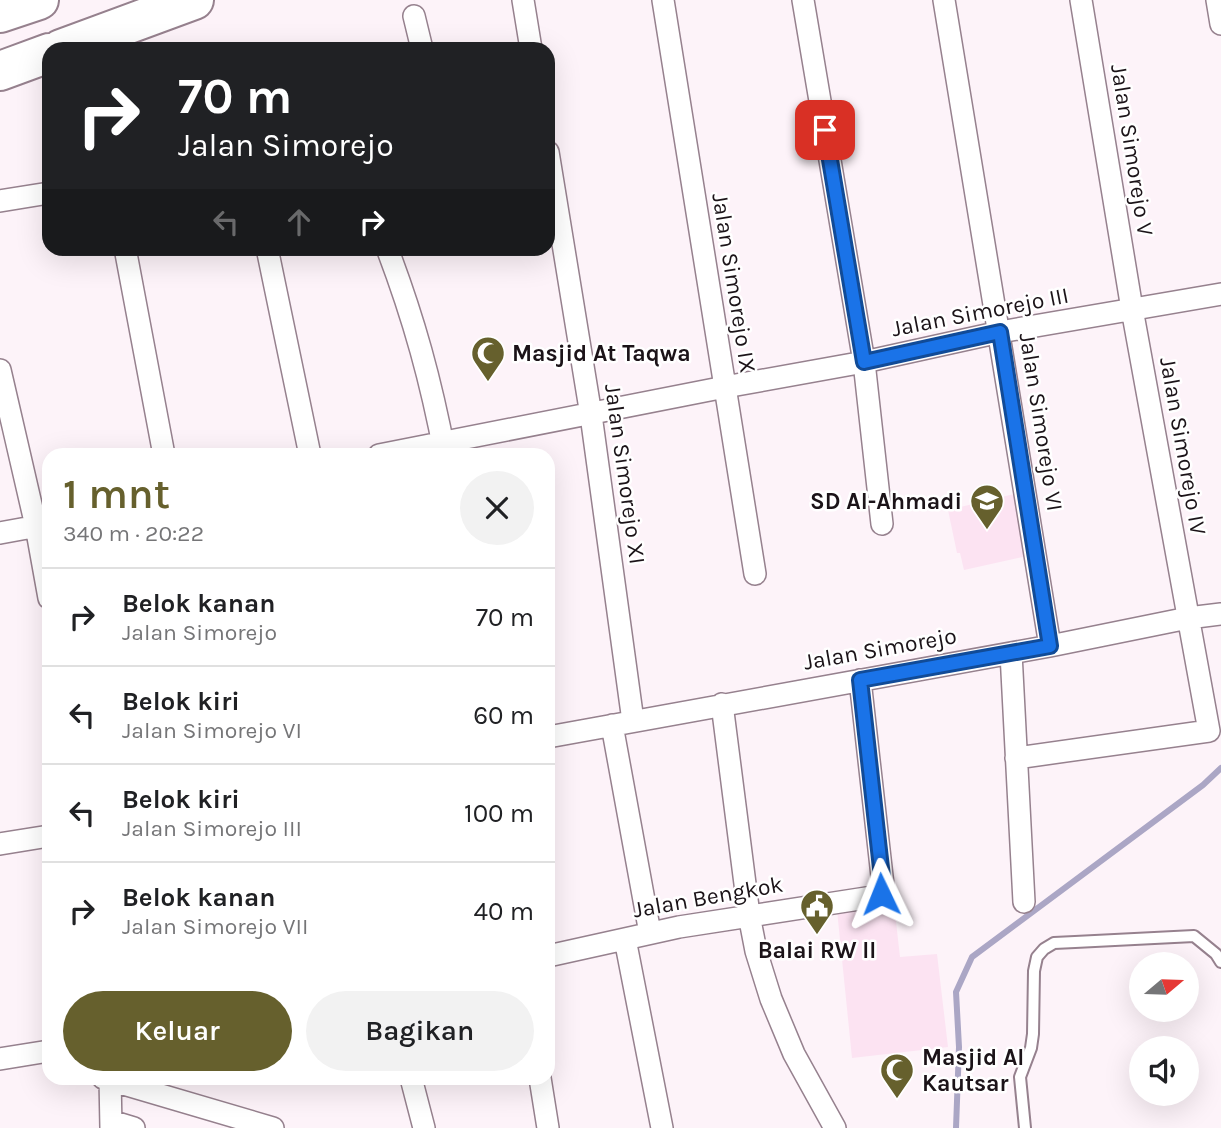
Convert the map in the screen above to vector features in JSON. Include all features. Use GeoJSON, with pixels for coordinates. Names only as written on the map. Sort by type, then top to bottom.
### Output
{"type":"FeatureCollection","features":[{"type":"Feature","properties":{"kind":"highway"},"geometry":{"type":"LineString","coordinates":[[0,13],[39,0]]}},
{"type":"Feature","properties":{"kind":"highway"},"geometry":{"type":"LineString","coordinates":[[80,42],[194,0]]}},
{"type":"Feature","properties":{"kind":"highway"},"geometry":{"type":"LineString","coordinates":[[0,71],[42,56]]}},
{"type":"Feature","properties":{"kind":"street"},"geometry":{"type":"LineString","coordinates":[[523,0],[530,42]]}},
{"type":"Feature","properties":{"kind":"street","name":"Jalan Simorejo IX"},"geometry":{"type":"LineString","coordinates":[[663,0],[755,574]]}},
{"type":"Feature","properties":{"kind":"street"},"geometry":{"type":"LineString","coordinates":[[803,0],[864,362],[882,524]]}},
{"type":"Feature","properties":{"kind":"street","name":"Jalan Simorejo VI"},"geometry":{"type":"LineString","coordinates":[[944,0],[1050,646]]}},
{"type":"Feature","properties":{"kind":"street","name":"Jalan Simorejo V"},"geometry":{"type":"LineString","coordinates":[[1081,0],[1132,309]]}},
{"type":"Feature","properties":{"kind":"street"},"geometry":{"type":"LineString","coordinates":[[1217,0],[1221,24]]}},
{"type":"Feature","properties":{"kind":"street"},"geometry":{"type":"LineString","coordinates":[[414,16],[420,42]]}},
{"type":"Feature","properties":{"kind":"street"},"geometry":{"type":"LineString","coordinates":[[0,201],[42,194]]}},
{"type":"Feature","properties":{"kind":"street","name":"Jalan Simorejo XI"},"geometry":{"type":"LineString","coordinates":[[555,195],[591,415],[622,723],[650,933]]}},
{"type":"Feature","properties":{"kind":"street"},"geometry":{"type":"LineString","coordinates":[[127,256],[163,448]]}},
{"type":"Feature","properties":{"kind":"street"},"geometry":{"type":"LineString","coordinates":[[269,256],[309,448]]}},
{"type":"Feature","properties":{"kind":"street"},"geometry":{"type":"LineString","coordinates":[[390,256],[425,360],[444,448]]}},
{"type":"Feature","properties":{"kind":"street","name":"Jalan Simorejo III"},"geometry":{"type":"LineString","coordinates":[[444,448],[724,387],[864,362],[1000,332],[1221,294]]}},
{"type":"Feature","properties":{"kind":"street","name":"Jalan Simorejo IV"},"geometry":{"type":"LineString","coordinates":[[1016,758],[1215,731],[1188,618],[1132,309]]}},
{"type":"Feature","properties":{"kind":"street"},"geometry":{"type":"LineString","coordinates":[[0,370],[42,521]]}},
{"type":"Feature","properties":{"kind":"street"},"geometry":{"type":"LineString","coordinates":[[0,533],[42,525]]}},
{"type":"Feature","properties":{"kind":"street","name":"Jalan Simorejo"},"geometry":{"type":"LineString","coordinates":[[555,736],[1221,614]]}},
{"type":"Feature","properties":{"kind":"street"},"geometry":{"type":"LineString","coordinates":[[1011,653],[1024,902]]}},
{"type":"Feature","properties":{"kind":"street","name":"Jalan Bengkok"},"geometry":{"type":"LineString","coordinates":[[555,954],[749,915],[878,896],[883,886],[860,680]]}},
{"type":"Feature","properties":{"kind":"street"},"geometry":{"type":"LineString","coordinates":[[722,705],[756,951],[771,999],[794,1054],[835,1128]]}},
{"type":"Feature","properties":{"kind":"street"},"geometry":{"type":"LineString","coordinates":[[0,844],[42,837]]}},
{"type":"Feature","properties":{"kind":"street"},"geometry":{"type":"LineString","coordinates":[[625,939],[662,1128]]}},
{"type":"Feature","properties":{"kind":"street"},"geometry":{"type":"LineString","coordinates":[[0,1059],[42,1051]]}},
{"type":"Feature","properties":{"kind":"street"},"geometry":{"type":"LineString","coordinates":[[108,1085],[111,1125],[134,1128]]}},
{"type":"Feature","properties":{"kind":"street"},"geometry":{"type":"LineString","coordinates":[[128,1085],[273,1128]]}},
{"type":"Feature","properties":{"kind":"street"},"geometry":{"type":"LineString","coordinates":[[413,1085],[424,1128]]}},
{"type":"Feature","properties":{"kind":"street"},"geometry":{"type":"LineString","coordinates":[[541,1085],[548,1128]]}},
{"type":"Feature","properties":{"kind":"lane"},"geometry":{"type":"LineString","coordinates":[[1025,1128],[1020,1077],[1031,1048],[1033,1034],[1034,971],[1037,957],[1044,949],[1055,943],[1194,936],[1216,954],[1221,962]]}},
{"type":"Feature","properties":{"kind":"shaded area","name":"SD Al-Ahmadi"},"geometry":{"type":"Polygon","coordinates":[[[1014,494],[1027,556],[964,570],[960,553],[957,553],[948,510],[1014,494]]]}},
{"type":"Feature","properties":{"kind":"shaded area"},"geometry":{"type":"Polygon","coordinates":[[[894,904],[900,957],[937,954],[948,1047],[852,1058],[837,910],[894,904]]]}},
{"type":"Feature","properties":{"kind":"waterway"},"geometry":{"type":"LineString","coordinates":[[956,1128],[959,1047],[956,992],[972,957],[1203,785],[1221,768]]}},
{"type":"Feature","properties":{"kind":"place","name":"Masjid At Taqwa"},"geometry":{"type":"Point","coordinates":[488,383]}},
{"type":"Feature","properties":{"kind":"place","name":"SD Al-Ahmadi"},"geometry":{"type":"Point","coordinates":[987,531]}},
{"type":"Feature","properties":{"kind":"place","name":"Balai RW II"},"geometry":{"type":"Point","coordinates":[817,936]}},
{"type":"Feature","properties":{"kind":"place","name":"Masjid Al Kautsar"},"geometry":{"type":"Point","coordinates":[897,1100]}},
{"type":"Feature","properties":{"kind":"route"},"geometry":{"type":"LineString","coordinates":[[825,130],[864,362],[1000,332],[1050,646],[860,680],[883,886],[881,894]]}}]}
